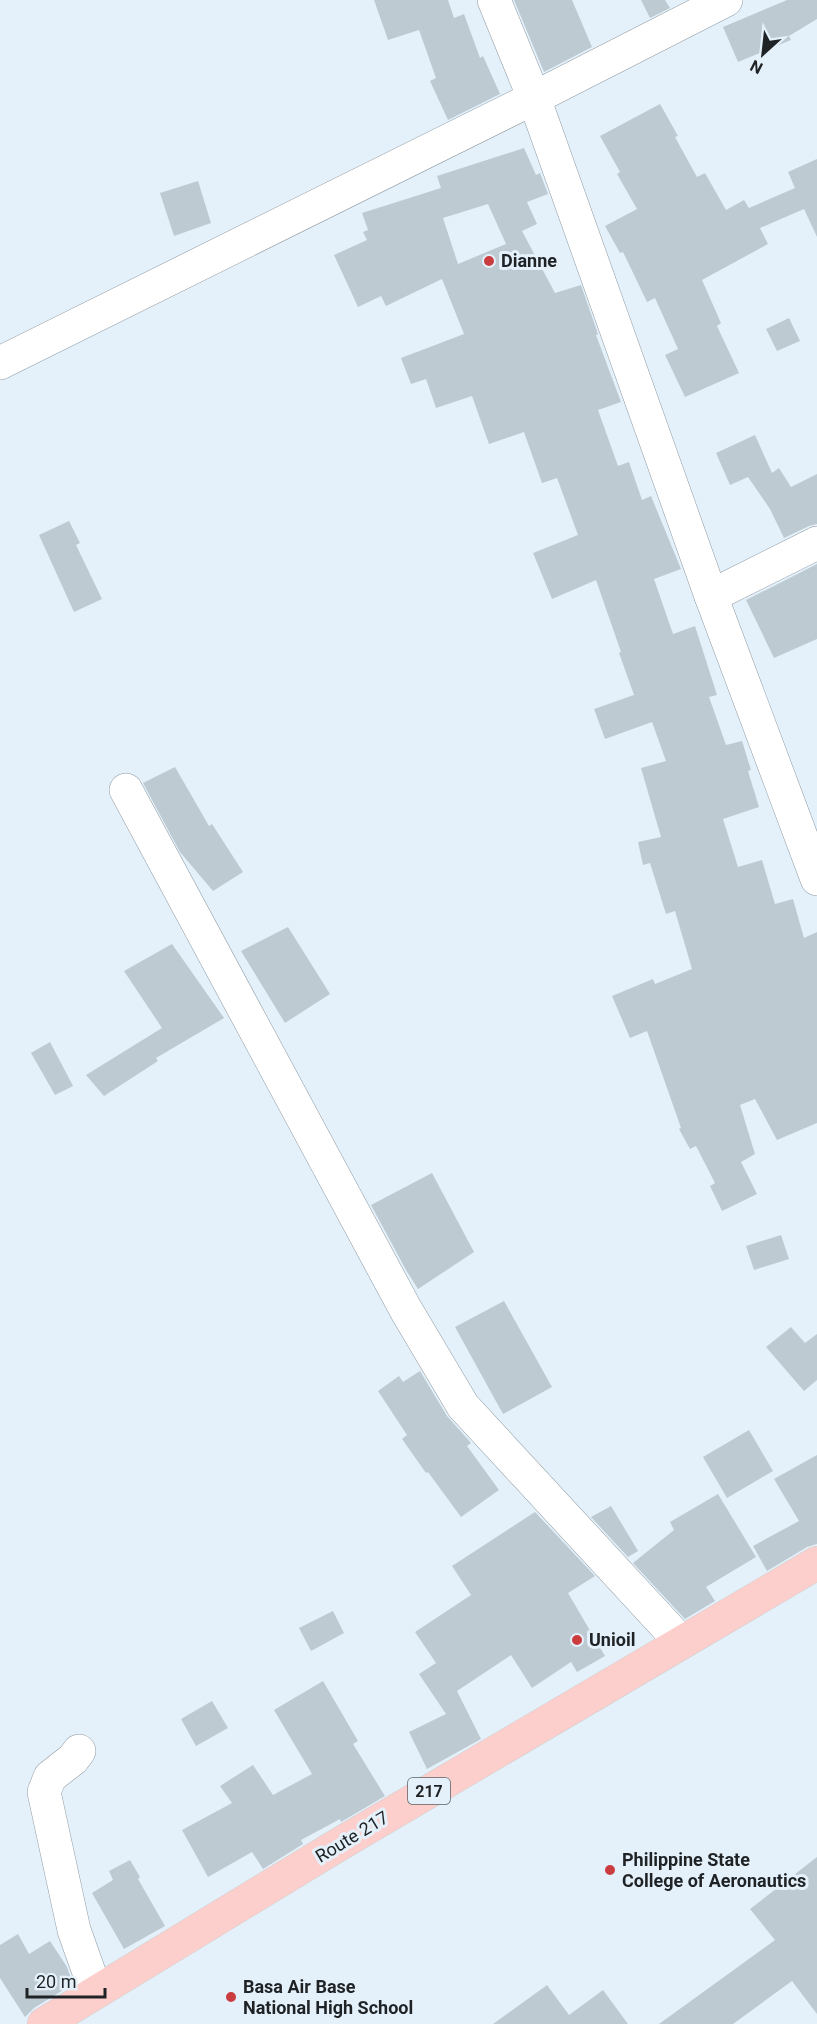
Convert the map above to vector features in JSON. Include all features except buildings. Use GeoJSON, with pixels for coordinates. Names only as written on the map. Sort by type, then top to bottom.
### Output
{"type":"FeatureCollection","features":[{"type":"Feature","properties":{"kind":"main road","name":"Route 217"},"geometry":{"type":"LineString","coordinates":[[44,2024],[338,1845],[817,1563]]}},
{"type":"Feature","properties":{"kind":"street"},"geometry":{"type":"LineString","coordinates":[[494,0],[534,98],[711,596],[817,879]]}},
{"type":"Feature","properties":{"kind":"street"},"geometry":{"type":"LineString","coordinates":[[0,363],[726,0]]}},
{"type":"Feature","properties":{"kind":"street"},"geometry":{"type":"LineString","coordinates":[[711,596],[817,543]]}},
{"type":"Feature","properties":{"kind":"street"},"geometry":{"type":"LineString","coordinates":[[126,790],[406,1310],[463,1406],[681,1642]]}},
{"type":"Feature","properties":{"kind":"street"},"geometry":{"type":"LineString","coordinates":[[79,1751],[74,1759],[50,1777],[44,1792],[74,1930],[96,1992]]}},
{"type":"Feature","properties":{"kind":"place","name":"Dianne"},"geometry":{"type":"Point","coordinates":[489,261]}},
{"type":"Feature","properties":{"kind":"place","name":"Unioil"},"geometry":{"type":"Point","coordinates":[577,1640]}},
{"type":"Feature","properties":{"kind":"place","name":"Philippine State College of Aeronautics"},"geometry":{"type":"Point","coordinates":[610,1870]}},
{"type":"Feature","properties":{"kind":"place","name":"Basa Air Base National High School"},"geometry":{"type":"Point","coordinates":[231,1997]}}]}
